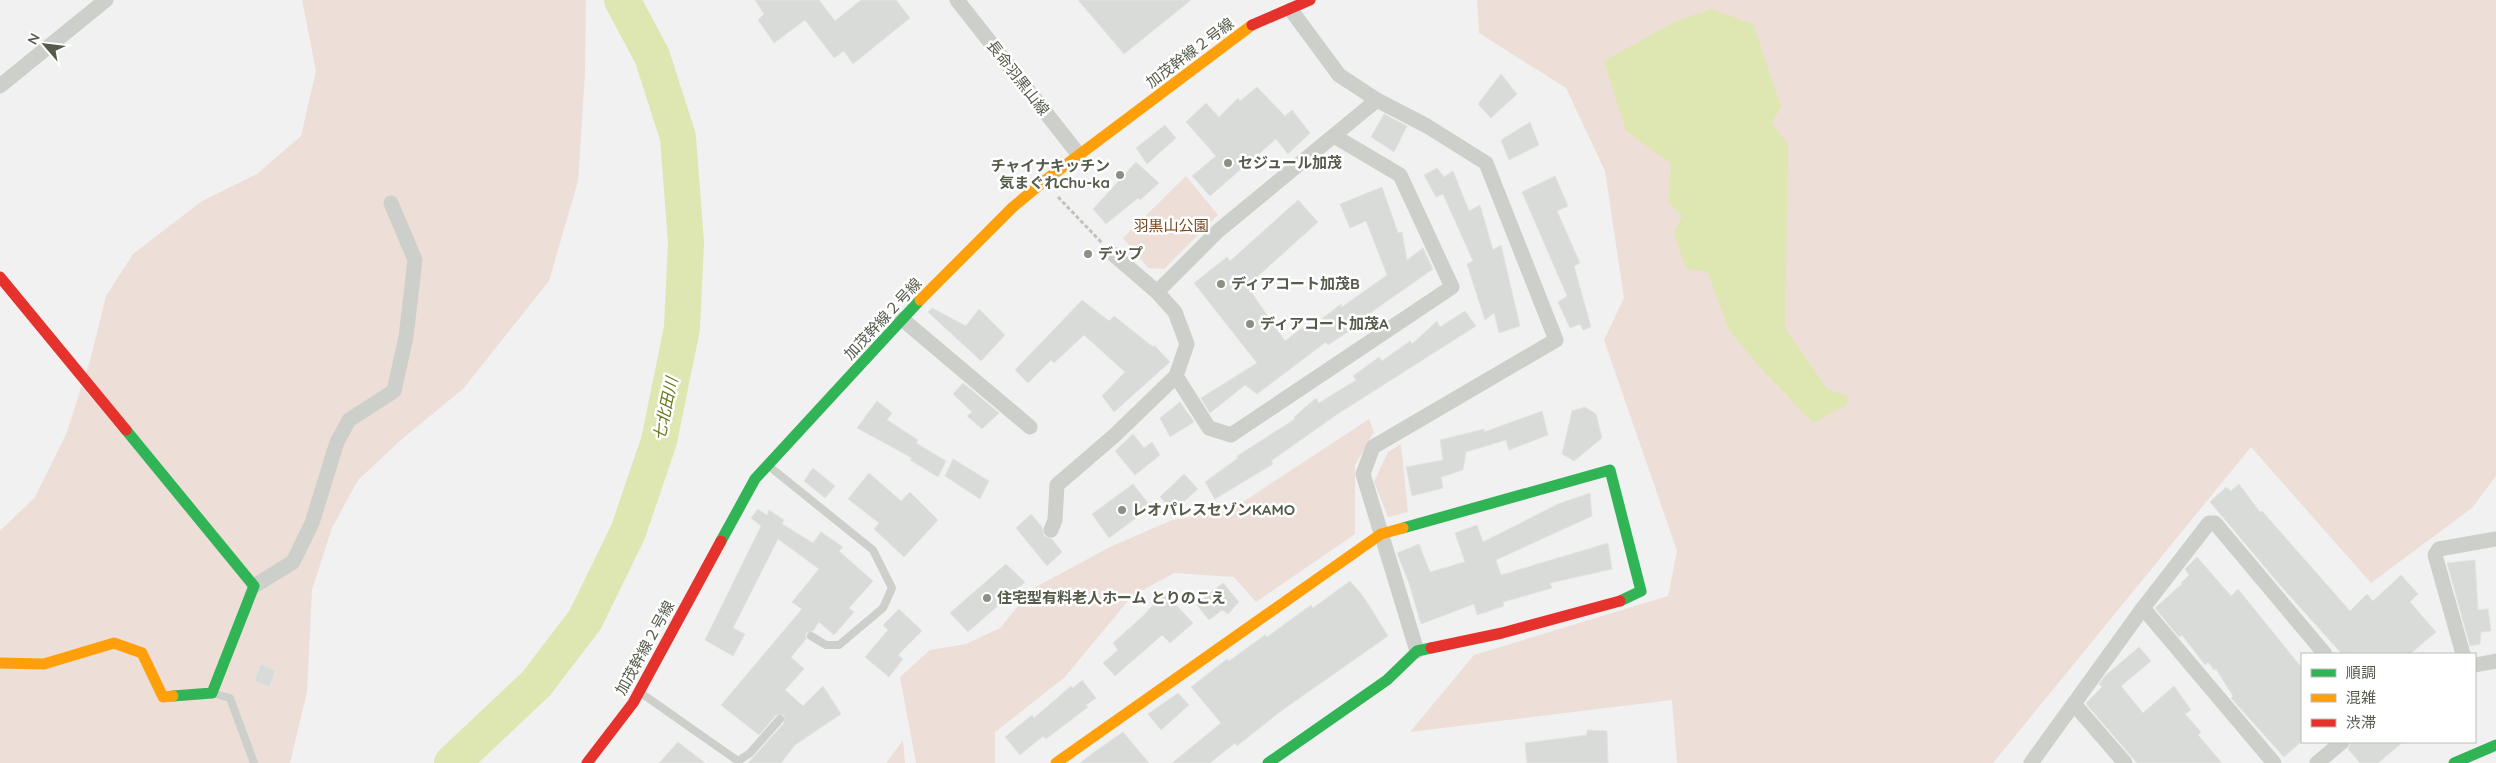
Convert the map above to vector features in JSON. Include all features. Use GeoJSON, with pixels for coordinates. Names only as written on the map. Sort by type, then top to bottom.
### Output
{"type":"FeatureCollection","features":[{"type":"Feature","properties":{"kind":"street"},"geometry":{"type":"LineString","coordinates":[[0,86],[106,0]]}},
{"type":"Feature","properties":{"kind":"street","name":"長命羽黒山線"},"geometry":{"type":"LineString","coordinates":[[957,0],[1078,156]]}},
{"type":"Feature","properties":{"kind":"street","name":"加茂幹線２号線"},"geometry":{"type":"LineString","coordinates":[[586,763],[639,691],[755,479],[902,319],[1012,207],[1043,182],[1252,25],[1291,10],[1310,0]]}},
{"type":"Feature","properties":{"kind":"street"},"geometry":{"type":"LineString","coordinates":[[1291,10],[1338,75],[1377,100],[1427,126],[1486,163],[1556,340],[1373,447],[1363,474],[1417,651]]}},
{"type":"Feature","properties":{"kind":"street"},"geometry":{"type":"LineString","coordinates":[[1157,292],[1218,231],[1377,100]]}},
{"type":"Feature","properties":{"kind":"street"},"geometry":{"type":"LineString","coordinates":[[1176,376],[1209,428],[1231,435],[1452,287],[1400,175],[1334,136]]}},
{"type":"Feature","properties":{"kind":"street"},"geometry":{"type":"LineString","coordinates":[[0,663],[44,664],[114,643],[142,653],[163,697],[212,693],[254,586],[293,562],[312,523],[337,442],[349,420],[394,391],[406,337],[415,260],[391,203]]}},
{"type":"Feature","properties":{"kind":"street"},"geometry":{"type":"LineString","coordinates":[[1051,530],[1055,520],[1057,485],[1116,435],[1176,376],[1187,344],[1175,312],[1157,292],[1113,254]]}},
{"type":"Feature","properties":{"kind":"street"},"geometry":{"type":"LineString","coordinates":[[0,277],[254,586]]}},
{"type":"Feature","properties":{"kind":"street"},"geometry":{"type":"LineString","coordinates":[[902,319],[1030,427]]}},
{"type":"Feature","properties":{"kind":"street"},"geometry":{"type":"LineString","coordinates":[[1056,763],[1381,534],[1610,470],[1641,591],[1627,599],[1502,633],[1417,651],[1388,680],[1268,763]]}},
{"type":"Feature","properties":{"kind":"street"},"geometry":{"type":"LineString","coordinates":[[2031,763],[2143,608],[2209,523],[2215,523],[2324,653]]}},
{"type":"Feature","properties":{"kind":"street"},"geometry":{"type":"LineString","coordinates":[[2463,653],[2435,554],[2439,549],[2496,539]]}},
{"type":"Feature","properties":{"kind":"street"},"geometry":{"type":"LineString","coordinates":[[2143,608],[2274,763]]}},
{"type":"Feature","properties":{"kind":"street"},"geometry":{"type":"LineString","coordinates":[[2476,665],[2496,661]]}},
{"type":"Feature","properties":{"kind":"street"},"geometry":{"type":"LineString","coordinates":[[2074,704],[2125,763]]}},
{"type":"Feature","properties":{"kind":"street"},"geometry":{"type":"LineString","coordinates":[[2317,763],[2341,743]]}},
{"type":"Feature","properties":{"kind":"street"},"geometry":{"type":"LineString","coordinates":[[2454,763],[2496,745]]}},
{"type":"Feature","properties":{"kind":"lane"},"geometry":{"type":"LineString","coordinates":[[768,465],[873,550],[892,588],[883,608],[839,645],[826,645],[811,636]]}},
{"type":"Feature","properties":{"kind":"lane"},"geometry":{"type":"LineString","coordinates":[[639,691],[738,761],[750,753],[780,719]]}},
{"type":"Feature","properties":{"kind":"lane"},"geometry":{"type":"LineString","coordinates":[[212,693],[230,698],[254,763]]}},
{"type":"Feature","properties":{"kind":"path"},"geometry":{"type":"LineString","coordinates":[[1043,182],[1113,254]]}},
{"type":"Feature","properties":{"kind":"green space"},"geometry":{"type":"Polygon","coordinates":[[[302,0],[586,0],[585,73],[578,181],[549,281],[463,389],[402,439],[358,480],[332,528],[312,590],[307,692],[290,763],[0,763],[0,531],[35,497],[67,432],[91,357],[106,296],[133,254],[202,201],[257,174],[301,136],[316,71],[302,0]]]}},
{"type":"Feature","properties":{"kind":"green space"},"geometry":{"type":"Polygon","coordinates":[[[1477,0],[2496,0],[2496,476],[2472,508],[2371,583],[2251,447],[1993,763],[1677,763],[1672,700],[1410,732],[1474,655],[1668,596],[1677,551],[1604,340],[1624,298],[1605,171],[1566,88],[1479,33],[1477,0]]]}},
{"type":"Feature","properties":{"kind":"green space","name":"羽黒山公園"},"geometry":{"type":"Polygon","coordinates":[[[1186,176],[1218,215],[1164,269],[1148,268],[1123,238],[1186,176]]]}},
{"type":"Feature","properties":{"kind":"green space"},"geometry":{"type":"Polygon","coordinates":[[[1369,419],[1374,432],[1355,465],[1355,534],[1256,602],[1234,577],[1174,573],[1132,596],[1065,677],[995,732],[995,763],[916,763],[900,677],[930,650],[966,644],[1000,628],[1032,589],[1110,547],[1172,520],[1229,511],[1369,419]]]}},
{"type":"Feature","properties":{"kind":"green space"},"geometry":{"type":"Polygon","coordinates":[[[1401,444],[1408,512],[1388,517],[1374,482],[1388,452],[1401,444]]]}},
{"type":"Feature","properties":{"kind":"green space"},"geometry":{"type":"Polygon","coordinates":[[[903,740],[905,763],[886,763],[903,740]]]}},
{"type":"Feature","properties":{"kind":"shaded area"},"geometry":{"type":"Polygon","coordinates":[[[1711,9],[1753,24],[1781,106],[1772,123],[1788,144],[1785,328],[1828,390],[1848,396],[1847,405],[1813,423],[1756,363],[1729,330],[1707,271],[1686,269],[1674,233],[1682,216],[1668,202],[1671,164],[1626,131],[1604,61],[1676,21],[1711,9]]]}},
{"type":"Feature","properties":{"kind":"building"},"geometry":{"type":"Polygon","coordinates":[[[755,0],[819,0],[835,21],[861,0],[896,0],[910,18],[853,64],[844,51],[834,58],[805,20],[774,43],[758,20],[764,14],[755,0]]]}},
{"type":"Feature","properties":{"kind":"building"},"geometry":{"type":"Polygon","coordinates":[[[1078,0],[1191,0],[1124,54],[1078,0]]]}},
{"type":"Feature","properties":{"kind":"building"},"geometry":{"type":"Polygon","coordinates":[[[1501,74],[1517,94],[1491,118],[1478,104],[1501,74]]]}},
{"type":"Feature","properties":{"kind":"building"},"geometry":{"type":"Polygon","coordinates":[[[1257,87],[1285,116],[1292,110],[1310,133],[1288,154],[1276,139],[1210,196],[1192,176],[1216,156],[1186,122],[1206,103],[1219,117],[1238,98],[1240,101],[1257,87]]]}},
{"type":"Feature","properties":{"kind":"building"},"geometry":{"type":"Polygon","coordinates":[[[1384,114],[1407,126],[1394,152],[1371,137],[1384,114]]]}},
{"type":"Feature","properties":{"kind":"building"},"geometry":{"type":"Polygon","coordinates":[[[1530,122],[1539,145],[1509,160],[1501,140],[1530,122]]]}},
{"type":"Feature","properties":{"kind":"building"},"geometry":{"type":"Polygon","coordinates":[[[1165,125],[1176,138],[1147,164],[1136,148],[1165,125]]]}},
{"type":"Feature","properties":{"kind":"building"},"geometry":{"type":"Polygon","coordinates":[[[1136,162],[1159,183],[1140,200],[1138,198],[1106,224],[1093,209],[1136,162]]]}},
{"type":"Feature","properties":{"kind":"building"},"geometry":{"type":"Polygon","coordinates":[[[1437,168],[1444,177],[1453,171],[1469,211],[1480,205],[1493,250],[1501,245],[1520,326],[1499,333],[1494,313],[1485,320],[1467,264],[1473,261],[1443,194],[1436,197],[1424,175],[1437,168]]]}},
{"type":"Feature","properties":{"kind":"building"},"geometry":{"type":"Polygon","coordinates":[[[1555,176],[1568,206],[1557,211],[1580,263],[1574,266],[1591,327],[1583,330],[1580,324],[1570,328],[1558,302],[1567,296],[1522,192],[1555,176]]]}},
{"type":"Feature","properties":{"kind":"building"},"geometry":{"type":"Polygon","coordinates":[[[1382,187],[1398,233],[1402,232],[1407,260],[1423,248],[1433,269],[1353,325],[1354,328],[1328,345],[1326,342],[1257,394],[1245,385],[1210,413],[1201,398],[1257,363],[1194,283],[1227,257],[1230,261],[1298,200],[1318,222],[1247,286],[1285,341],[1303,327],[1306,331],[1341,304],[1342,307],[1387,275],[1366,221],[1350,228],[1340,204],[1382,187]]]}},
{"type":"Feature","properties":{"kind":"building"},"geometry":{"type":"Polygon","coordinates":[[[1082,300],[1109,321],[1114,316],[1153,347],[1154,345],[1170,362],[1114,412],[1102,396],[1125,372],[1084,335],[1054,363],[1051,360],[1028,383],[1015,370],[1082,300]]]}},
{"type":"Feature","properties":{"kind":"building"},"geometry":{"type":"Polygon","coordinates":[[[932,308],[966,326],[979,309],[1005,335],[981,361],[928,312],[932,308]]]}},
{"type":"Feature","properties":{"kind":"building"},"geometry":{"type":"Polygon","coordinates":[[[1465,311],[1476,326],[1336,415],[1271,461],[1273,464],[1215,499],[1205,482],[1238,458],[1237,456],[1295,419],[1294,417],[1316,398],[1319,403],[1356,380],[1353,376],[1379,357],[1382,361],[1410,341],[1412,344],[1437,321],[1440,327],[1465,311]]]}},
{"type":"Feature","properties":{"kind":"building"},"geometry":{"type":"Polygon","coordinates":[[[963,383],[999,413],[982,429],[967,416],[972,412],[953,394],[963,383]]]}},
{"type":"Feature","properties":{"kind":"building"},"geometry":{"type":"Polygon","coordinates":[[[877,401],[892,413],[887,420],[918,440],[916,443],[946,461],[938,477],[910,460],[912,458],[857,428],[877,401]]]}},
{"type":"Feature","properties":{"kind":"building"},"geometry":{"type":"Polygon","coordinates":[[[1180,402],[1194,422],[1170,437],[1160,418],[1180,402]]]}},
{"type":"Feature","properties":{"kind":"building"},"geometry":{"type":"Polygon","coordinates":[[[1585,407],[1596,414],[1602,438],[1574,461],[1562,454],[1572,411],[1585,407]]]}},
{"type":"Feature","properties":{"kind":"building"},"geometry":{"type":"Polygon","coordinates":[[[1542,411],[1548,435],[1509,450],[1506,440],[1466,452],[1463,470],[1441,477],[1443,488],[1412,496],[1406,467],[1443,460],[1440,440],[1484,429],[1484,432],[1542,411]]]}},
{"type":"Feature","properties":{"kind":"building"},"geometry":{"type":"Polygon","coordinates":[[[1133,434],[1144,448],[1152,442],[1160,455],[1135,475],[1115,451],[1133,434]]]}},
{"type":"Feature","properties":{"kind":"building"},"geometry":{"type":"Polygon","coordinates":[[[953,459],[989,481],[980,499],[945,476],[953,459]]]}},
{"type":"Feature","properties":{"kind":"building"},"geometry":{"type":"Polygon","coordinates":[[[813,468],[835,486],[825,498],[804,481],[813,468]]]}},
{"type":"Feature","properties":{"kind":"building"},"geometry":{"type":"Polygon","coordinates":[[[869,473],[901,501],[910,492],[938,520],[904,557],[874,529],[879,523],[848,499],[869,473]]]}},
{"type":"Feature","properties":{"kind":"building"},"geometry":{"type":"Polygon","coordinates":[[[1184,474],[1198,489],[1173,511],[1160,497],[1184,474]]]}},
{"type":"Feature","properties":{"kind":"building","name":"レオパレスセゾンKAMO"},"geometry":{"type":"Polygon","coordinates":[[[1133,484],[1151,507],[1109,538],[1092,514],[1133,484]]]}},
{"type":"Feature","properties":{"kind":"building"},"geometry":{"type":"Polygon","coordinates":[[[2239,484],[2260,512],[2262,511],[2350,611],[2367,594],[2373,601],[2401,575],[2418,594],[2410,602],[2436,632],[2411,653],[2341,653],[2280,585],[2210,502],[2226,487],[2231,491],[2239,484]]]}},
{"type":"Feature","properties":{"kind":"building"},"geometry":{"type":"Polygon","coordinates":[[[1590,493],[1592,516],[1496,560],[1501,575],[1608,543],[1612,569],[1550,583],[1552,588],[1503,602],[1504,606],[1477,615],[1474,604],[1421,624],[1409,583],[1397,553],[1419,544],[1430,572],[1465,562],[1455,533],[1477,525],[1483,542],[1558,504],[1590,493]]]}},
{"type":"Feature","properties":{"kind":"building"},"geometry":{"type":"Polygon","coordinates":[[[758,509],[767,515],[769,510],[784,520],[782,524],[813,543],[821,532],[843,547],[839,551],[873,581],[849,608],[854,612],[834,635],[819,622],[813,631],[806,633],[806,639],[791,657],[804,669],[785,690],[803,706],[823,686],[841,714],[795,745],[781,763],[748,763],[784,723],[784,715],[776,715],[759,735],[721,705],[802,609],[792,602],[819,569],[778,539],[733,628],[745,634],[733,656],[705,640],[761,526],[751,518],[758,509]]]}},
{"type":"Feature","properties":{"kind":"building"},"geometry":{"type":"Polygon","coordinates":[[[1031,514],[1042,527],[1044,536],[1052,539],[1062,552],[1047,566],[1016,528],[1031,514]]]}},
{"type":"Feature","properties":{"kind":"building"},"geometry":{"type":"Polygon","coordinates":[[[2197,557],[2231,596],[2238,589],[2301,667],[2301,742],[2284,757],[2231,698],[2233,696],[2216,669],[2214,670],[2208,662],[2205,665],[2182,635],[2179,637],[2155,608],[2182,584],[2189,575],[2185,569],[2197,557]]]}},
{"type":"Feature","properties":{"kind":"building"},"geometry":{"type":"Polygon","coordinates":[[[2475,560],[2478,610],[2488,609],[2491,631],[2481,632],[2480,644],[2470,646],[2447,563],[2475,560]]]}},
{"type":"Feature","properties":{"kind":"building","name":"住宅型有料老人ホーム とりのこえ"},"geometry":{"type":"Polygon","coordinates":[[[1006,564],[1025,582],[968,632],[950,613],[1006,564]]]}},
{"type":"Feature","properties":{"kind":"building"},"geometry":{"type":"Polygon","coordinates":[[[1350,581],[1363,596],[1388,636],[1281,711],[1237,746],[1235,743],[1210,763],[1172,763],[1221,723],[1191,687],[1227,659],[1229,661],[1265,635],[1267,637],[1311,605],[1313,608],[1350,581]]]}},
{"type":"Feature","properties":{"kind":"building"},"geometry":{"type":"Polygon","coordinates":[[[1223,583],[1239,602],[1228,614],[1222,610],[1209,620],[1196,604],[1223,583]]]}},
{"type":"Feature","properties":{"kind":"building"},"geometry":{"type":"Polygon","coordinates":[[[1164,592],[1193,623],[1170,643],[1162,635],[1115,676],[1103,663],[1118,650],[1113,643],[1144,615],[1164,592]]]}},
{"type":"Feature","properties":{"kind":"building"},"geometry":{"type":"Polygon","coordinates":[[[899,609],[922,631],[898,655],[903,659],[889,677],[865,657],[888,630],[883,625],[899,609]]]}},
{"type":"Feature","properties":{"kind":"building"},"geometry":{"type":"Polygon","coordinates":[[[2139,647],[2151,661],[2121,686],[2143,713],[2174,686],[2191,710],[2185,714],[2201,732],[2198,735],[2222,763],[2137,763],[2088,706],[2086,703],[2102,687],[2099,684],[2105,676],[2139,647]]]}},
{"type":"Feature","properties":{"kind":"building"},"geometry":{"type":"Polygon","coordinates":[[[261,664],[276,671],[269,687],[254,681],[261,664]]]}},
{"type":"Feature","properties":{"kind":"building"},"geometry":{"type":"Polygon","coordinates":[[[1082,680],[1096,698],[1086,705],[1088,707],[1046,739],[1043,736],[1020,755],[1005,737],[1032,715],[1034,718],[1071,686],[1073,688],[1082,680]]]}},
{"type":"Feature","properties":{"kind":"building"},"geometry":{"type":"Polygon","coordinates":[[[1178,693],[1189,705],[1161,730],[1148,714],[1178,693]]]}},
{"type":"Feature","properties":{"kind":"building"},"geometry":{"type":"Polygon","coordinates":[[[1587,730],[1607,731],[1608,763],[1527,763],[1525,743],[1587,735],[1587,730]]]}},
{"type":"Feature","properties":{"kind":"building"},"geometry":{"type":"Polygon","coordinates":[[[1123,732],[1149,763],[1080,763],[1093,753],[1123,732]]]}},
{"type":"Feature","properties":{"kind":"building"},"geometry":{"type":"Polygon","coordinates":[[[678,742],[705,763],[659,763],[678,742]]]}},
{"type":"Feature","properties":{"kind":"building"},"geometry":{"type":"Polygon","coordinates":[[[2351,743],[2402,743],[2378,763],[2360,763],[2348,749],[2351,743]]]}},
{"type":"Feature","properties":{"kind":"waterway","name":"七北田川"},"geometry":{"type":"LineString","coordinates":[[452,763],[536,684],[585,620],[628,532],[659,441],[682,328],[686,243],[678,137],[652,56],[622,0]]}},
{"type":"Feature","properties":{"kind":"traffic: fast"},"geometry":{"type":"LineString","coordinates":[[721,541],[755,479],[920,300]]}},
{"type":"Feature","properties":{"kind":"traffic: fast"},"geometry":{"type":"LineString","coordinates":[[126,430],[254,586],[212,693],[173,696]]}},
{"type":"Feature","properties":{"kind":"traffic: fast"},"geometry":{"type":"LineString","coordinates":[[1403,528],[1610,470],[1641,591],[1620,601]]}},
{"type":"Feature","properties":{"kind":"traffic: fast"},"geometry":{"type":"LineString","coordinates":[[1268,763],[1387,680],[1417,651],[1431,648]]}},
{"type":"Feature","properties":{"kind":"traffic: fast"},"geometry":{"type":"LineString","coordinates":[[2454,763],[2496,745]]}},
{"type":"Feature","properties":{"kind":"traffic: slow"},"geometry":{"type":"LineString","coordinates":[[920,300],[1013,207],[1043,182],[1252,25]]}},
{"type":"Feature","properties":{"kind":"traffic: slow"},"geometry":{"type":"LineString","coordinates":[[1056,763],[1381,534],[1403,528]]}},
{"type":"Feature","properties":{"kind":"traffic: slow"},"geometry":{"type":"LineString","coordinates":[[0,663],[44,664],[114,643],[142,653],[163,697],[173,696]]}},
{"type":"Feature","properties":{"kind":"traffic: jam"},"geometry":{"type":"LineString","coordinates":[[1252,25],[1310,0]]}},
{"type":"Feature","properties":{"kind":"traffic: jam"},"geometry":{"type":"LineString","coordinates":[[0,277],[126,430]]}},
{"type":"Feature","properties":{"kind":"traffic: jam"},"geometry":{"type":"LineString","coordinates":[[587,763],[633,703],[721,541]]}},
{"type":"Feature","properties":{"kind":"traffic: jam"},"geometry":{"type":"LineString","coordinates":[[1431,648],[1502,633],[1620,601]]}},
{"type":"Feature","properties":{"kind":"place","name":"セジュール加茂"},"geometry":{"type":"Point","coordinates":[1228,163]}},
{"type":"Feature","properties":{"kind":"place","name":"チャイナキッチン 気まぐれChu-ka"},"geometry":{"type":"Point","coordinates":[1120,175]}},
{"type":"Feature","properties":{"kind":"place","name":"デップ"},"geometry":{"type":"Point","coordinates":[1088,254]}},
{"type":"Feature","properties":{"kind":"place","name":"ディアコート加茂B"},"geometry":{"type":"Point","coordinates":[1221,284]}},
{"type":"Feature","properties":{"kind":"place","name":"ディアコート加茂A"},"geometry":{"type":"Point","coordinates":[1250,324]}},
{"type":"Feature","properties":{"kind":"place","name":"レオパレスセゾンKAMO"},"geometry":{"type":"Point","coordinates":[1122,510]}},
{"type":"Feature","properties":{"kind":"place","name":"住宅型有料老人ホーム とりのこえ"},"geometry":{"type":"Point","coordinates":[987,598]}}]}
